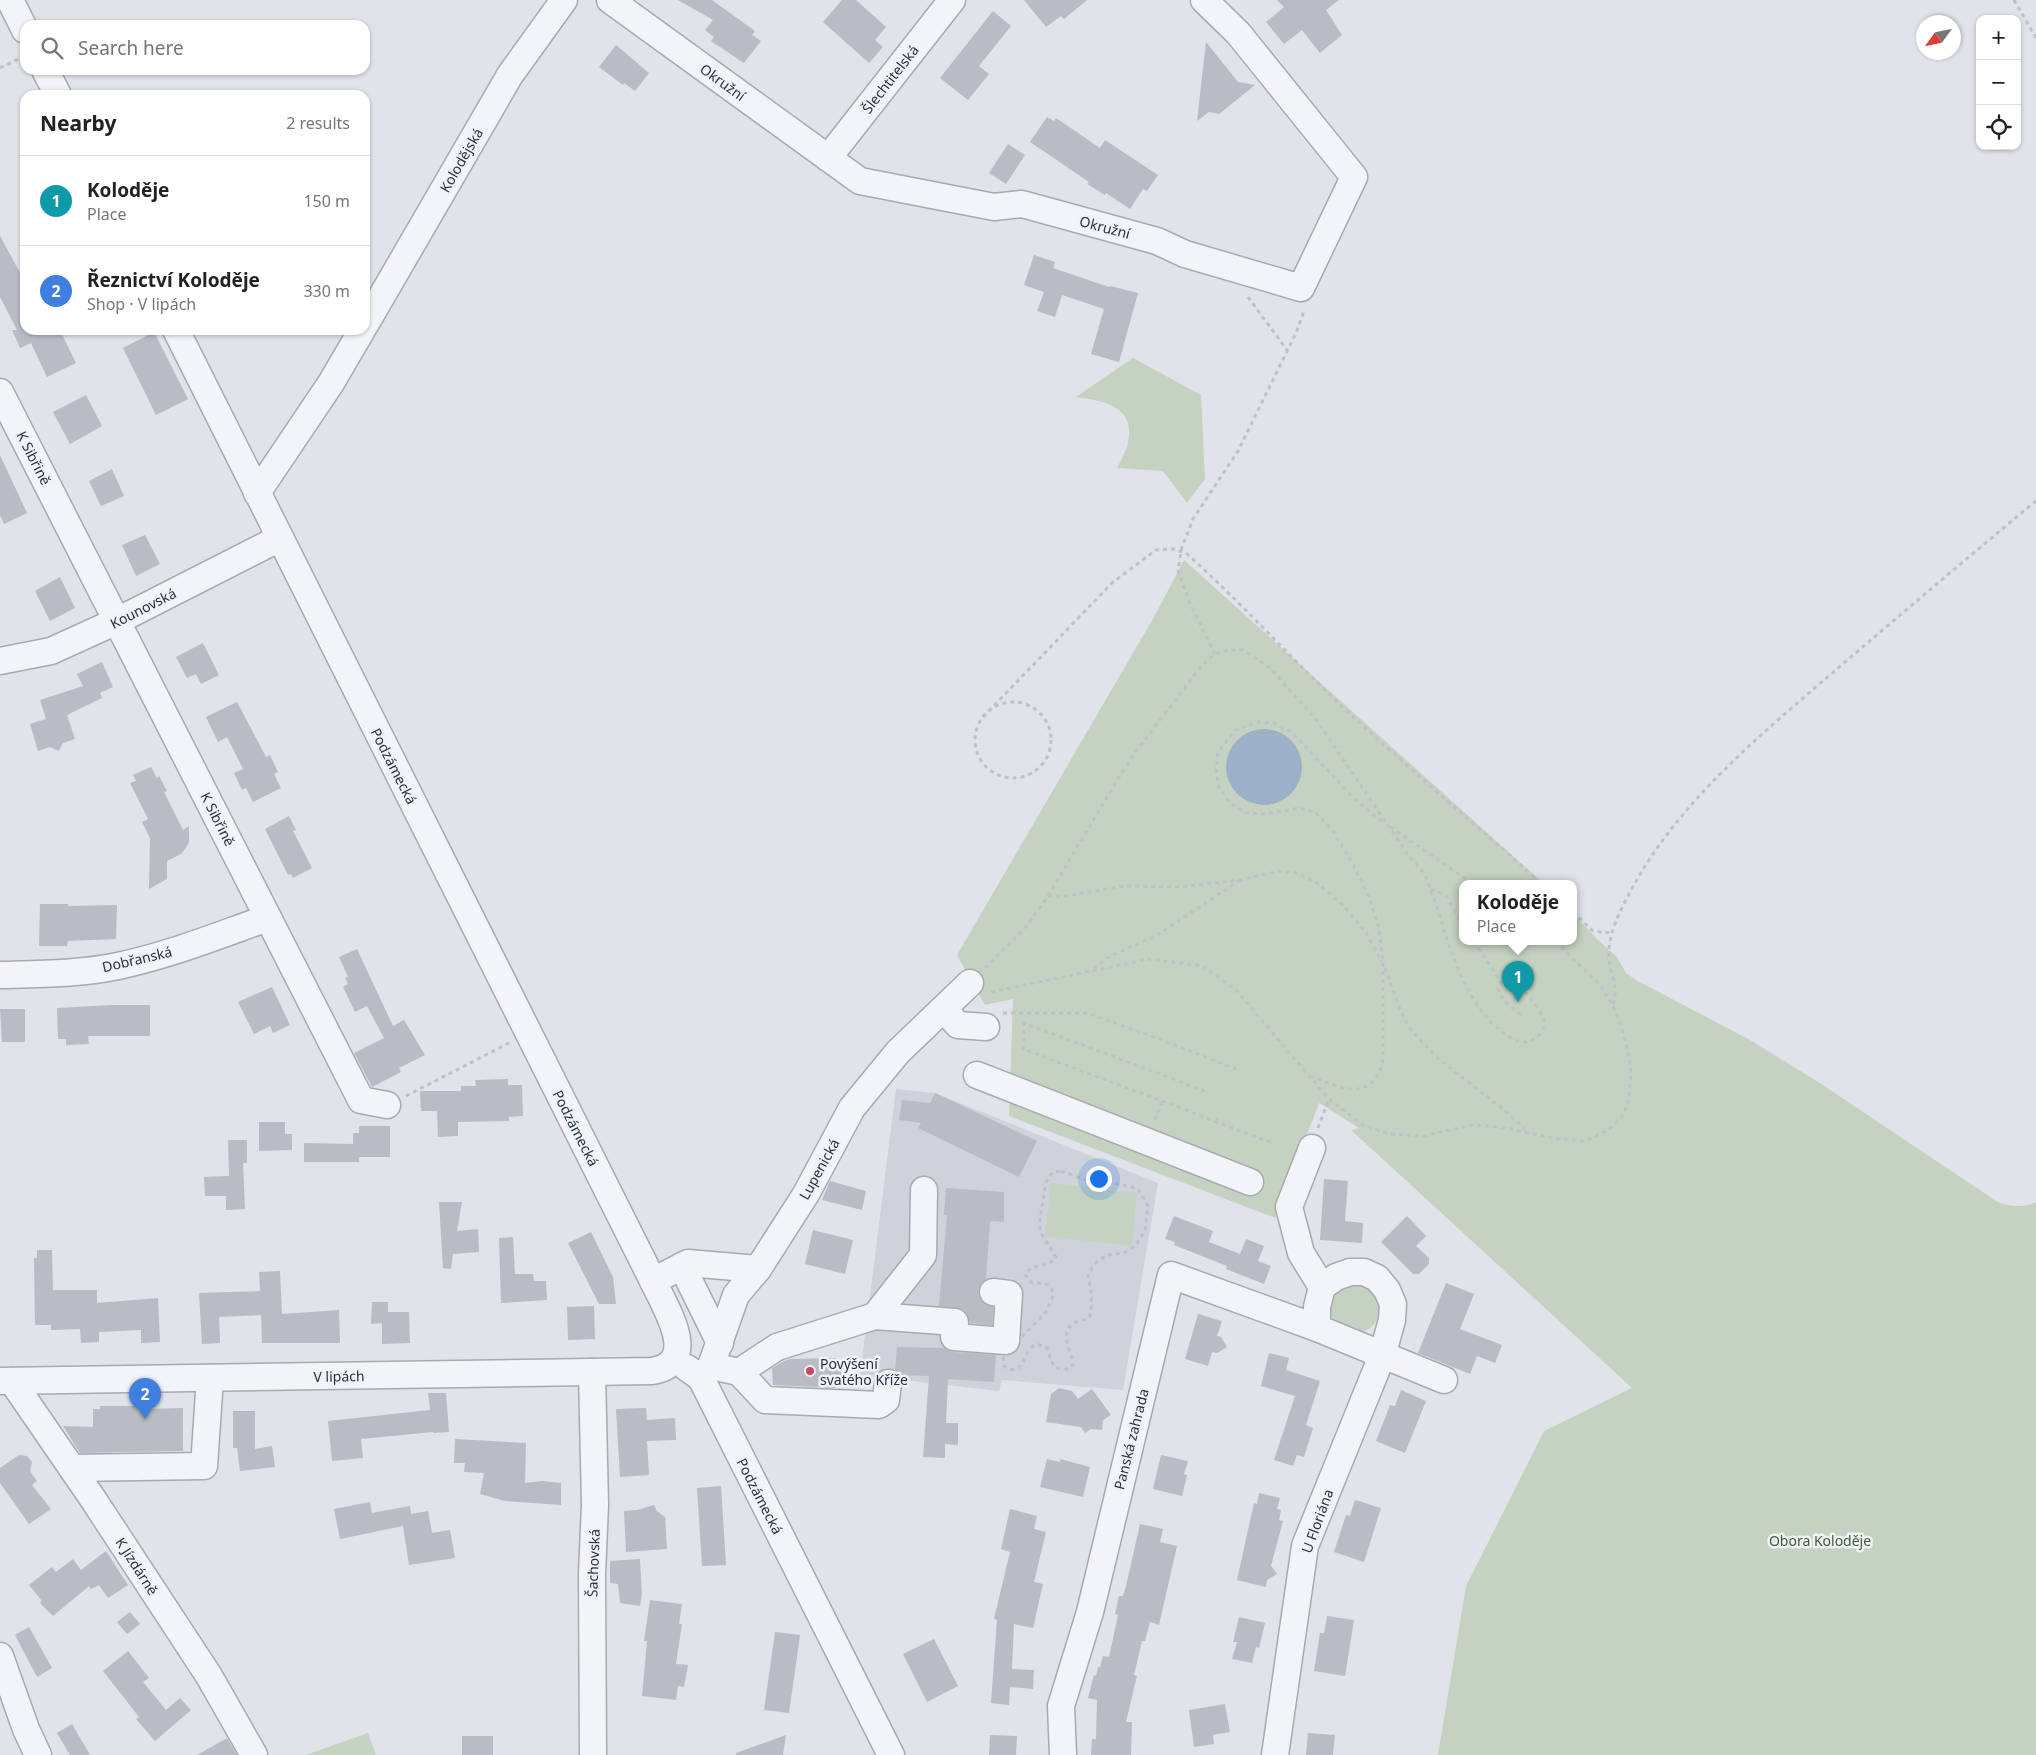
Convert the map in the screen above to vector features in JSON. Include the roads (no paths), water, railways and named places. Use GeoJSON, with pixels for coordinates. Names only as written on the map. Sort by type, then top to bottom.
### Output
{"type":"FeatureCollection","features":[{"type":"Feature","properties":{"kind":"street"},"geometry":{"type":"LineString","coordinates":[[10,0],[20,20]]}},
{"type":"Feature","properties":{"kind":"street","name":"Kolodějská"},"geometry":{"type":"LineString","coordinates":[[370,316],[510,75],[564,0]]}},
{"type":"Feature","properties":{"kind":"street","name":"Okružní"},"geometry":{"type":"LineString","coordinates":[[610,0],[860,181],[994,207],[1022,204],[1157,241],[1185,254],[1234,272],[1301,288],[1354,177],[1238,33],[1204,0]]}},
{"type":"Feature","properties":{"kind":"street","name":"Šlechtitelská"},"geometry":{"type":"LineString","coordinates":[[828,158],[952,0]]}},
{"type":"Feature","properties":{"kind":"street"},"geometry":{"type":"LineString","coordinates":[[48,75],[55,90]]}},
{"type":"Feature","properties":{"kind":"street","name":"Podzámecká"},"geometry":{"type":"LineString","coordinates":[[178,335],[653,1281],[677,1338],[679,1346],[675,1359],[710,1362],[891,1755]]}},
{"type":"Feature","properties":{"kind":"street"},"geometry":{"type":"LineString","coordinates":[[257,493],[331,383],[359,335]]}},
{"type":"Feature","properties":{"kind":"street","name":"K Sibřině"},"geometry":{"type":"LineString","coordinates":[[0,392],[361,1100],[387,1105]]}},
{"type":"Feature","properties":{"kind":"street","name":"Kounovská"},"geometry":{"type":"LineString","coordinates":[[0,660],[50,651],[117,622],[280,538]]}},
{"type":"Feature","properties":{"kind":"street","name":"Dobřanská"},"geometry":{"type":"LineString","coordinates":[[0,976],[73,972],[118,966],[175,951],[268,918]]}},
{"type":"Feature","properties":{"kind":"street","name":"Lupenická"},"geometry":{"type":"LineString","coordinates":[[710,1362],[736,1295],[758,1269],[806,1194],[852,1108],[898,1052],[941,1012],[976,988]]}},
{"type":"Feature","properties":{"kind":"street"},"geometry":{"type":"LineString","coordinates":[[941,1012],[947,1013],[958,1025],[986,1027]]}},
{"type":"Feature","properties":{"kind":"street"},"geometry":{"type":"LineString","coordinates":[[977,1075],[1250,1182]]}},
{"type":"Feature","properties":{"kind":"street"},"geometry":{"type":"LineString","coordinates":[[1312,1148],[1289,1207],[1301,1253],[1322,1287]]}},
{"type":"Feature","properties":{"kind":"street"},"geometry":{"type":"LineString","coordinates":[[875,1316],[923,1255],[924,1190]]}},
{"type":"Feature","properties":{"kind":"street"},"geometry":{"type":"LineString","coordinates":[[653,1281],[688,1263],[758,1269]]}},
{"type":"Feature","properties":{"kind":"street"},"geometry":{"type":"LineString","coordinates":[[682,1266],[710,1362],[739,1372],[765,1400],[879,1405],[886,1400],[888,1384]]}},
{"type":"Feature","properties":{"kind":"street"},"geometry":{"type":"LineString","coordinates":[[1317,1328],[1316,1307],[1322,1287],[1336,1277],[1350,1272],[1364,1272],[1377,1278],[1387,1290],[1393,1304],[1392,1320],[1382,1356]]}},
{"type":"Feature","properties":{"kind":"street","name":"Panská zahrada"},"geometry":{"type":"LineString","coordinates":[[1063,1755],[1061,1706],[1090,1612],[1171,1275],[1317,1328],[1444,1380]]}},
{"type":"Feature","properties":{"kind":"street"},"geometry":{"type":"LineString","coordinates":[[739,1372],[777,1347],[875,1316],[955,1322],[954,1337],[1006,1341],[1009,1294],[993,1292]]}},
{"type":"Feature","properties":{"kind":"street","name":"U Floriána"},"geometry":{"type":"LineString","coordinates":[[1275,1755],[1306,1546],[1382,1356]]}},
{"type":"Feature","properties":{"kind":"street","name":"V lipách"},"geometry":{"type":"LineString","coordinates":[[6,1381],[652,1371],[667,1366],[675,1359]]}},
{"type":"Feature","properties":{"kind":"street","name":"Šachovská"},"geometry":{"type":"LineString","coordinates":[[592,1372],[595,1505],[592,1574],[593,1755]]}},
{"type":"Feature","properties":{"kind":"street"},"geometry":{"type":"LineString","coordinates":[[72,1468],[204,1466],[210,1378]]}},
{"type":"Feature","properties":{"kind":"street","name":"K Jízdárně"},"geometry":{"type":"LineString","coordinates":[[6,1381],[72,1468],[209,1676],[254,1755]]}},
{"type":"Feature","properties":{"kind":"street"},"geometry":{"type":"LineString","coordinates":[[0,1656],[26,1729],[38,1755]]}},
{"type":"Feature","properties":{"kind":"water"},"geometry":{"type":"Polygon","coordinates":[[[1264,729],[1278,732],[1291,740],[1299,753],[1302,767],[1299,781],[1291,794],[1278,802],[1264,805],[1250,802],[1237,794],[1229,781],[1226,767],[1229,753],[1237,740],[1250,732],[1264,729]]]}},
{"type":"Feature","properties":{"kind":"place","name":"Koloděje"},"geometry":{"type":"Point","coordinates":[1518,1002]}},
{"type":"Feature","properties":{"kind":"place","name":"Povýšení svatého Kříže"},"geometry":{"type":"Point","coordinates":[810,1371]}},
{"type":"Feature","properties":{"kind":"place","name":"Řeznictví Koloděje"},"geometry":{"type":"Point","coordinates":[145,1419]}},
{"type":"Feature","properties":{"kind":"park label","name":"Obora Koloděje"},"geometry":{"type":"Point","coordinates":[1820,1540]}}]}
